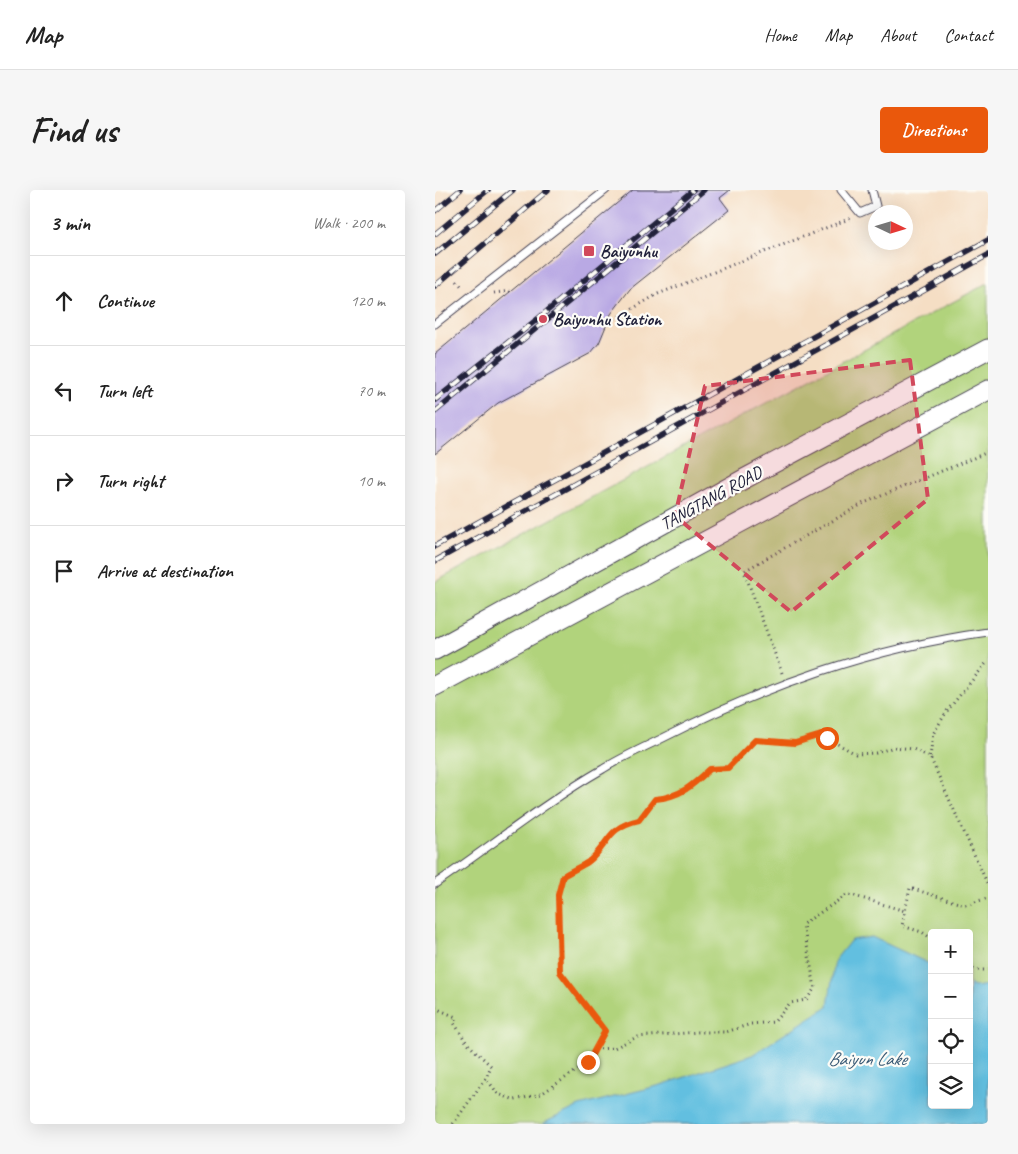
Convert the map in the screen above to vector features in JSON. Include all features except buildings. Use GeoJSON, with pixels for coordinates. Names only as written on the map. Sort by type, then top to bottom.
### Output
{"type":"FeatureCollection","features":[{"type":"Feature","properties":{"kind":"street","name":"TANGTANG ROAD"},"geometry":{"type":"LineString","coordinates":[[435,650],[744,479],[988,349]]}},
{"type":"Feature","properties":{"kind":"street","name":"TANGTANG ROAD"},"geometry":{"type":"LineString","coordinates":[[435,686],[988,390]]}},
{"type":"Feature","properties":{"kind":"lane"},"geometry":{"type":"LineString","coordinates":[[435,324],[606,190]]}},
{"type":"Feature","properties":{"kind":"lane"},"geometry":{"type":"LineString","coordinates":[[841,190],[860,213],[876,206],[872,190]]}},
{"type":"Feature","properties":{"kind":"lane"},"geometry":{"type":"LineString","coordinates":[[435,884],[533,813],[603,768],[725,706],[785,683],[896,649],[988,632]]}},
{"type":"Feature","properties":{"kind":"path"},"geometry":{"type":"LineString","coordinates":[[606,324],[658,294],[839,225],[860,213]]}},
{"type":"Feature","properties":{"kind":"path"},"geometry":{"type":"LineString","coordinates":[[785,683],[744,571],[864,503],[988,452]]}},
{"type":"Feature","properties":{"kind":"path"},"geometry":{"type":"LineString","coordinates":[[988,661],[947,711],[933,734],[930,757],[988,885]]}},
{"type":"Feature","properties":{"kind":"path"},"geometry":{"type":"LineString","coordinates":[[486,1078],[498,1094],[515,1100],[541,1094],[588,1062],[605,1031],[560,972],[558,895],[563,876],[588,861],[607,838],[624,824],[639,820],[655,799],[671,798],[692,786],[710,769],[728,768],[755,740],[795,743],[821,735],[856,754],[876,753],[894,747],[913,749],[930,757]]}},
{"type":"Feature","properties":{"kind":"path"},"geometry":{"type":"LineString","coordinates":[[928,936],[922,932],[902,926],[910,888],[965,905],[988,898]]}},
{"type":"Feature","properties":{"kind":"path"},"geometry":{"type":"LineString","coordinates":[[595,1049],[614,1048],[637,1037],[698,1032],[726,1032],[751,1024],[774,1022],[791,1003],[807,1000],[815,988],[803,924],[848,894],[905,911]]}},
{"type":"Feature","properties":{"kind":"path"},"geometry":{"type":"LineString","coordinates":[[973,968],[988,970]]}},
{"type":"Feature","properties":{"kind":"path"},"geometry":{"type":"LineString","coordinates":[[435,1008],[456,1017],[454,1023],[467,1043],[491,1066],[486,1078],[453,1124]]}},
{"type":"Feature","properties":{"kind":"highlighted area"},"geometry":{"type":"Polygon","coordinates":[[[910,360],[928,499],[791,612],[675,516],[705,386],[910,360]]]}},
{"type":"Feature","properties":{"kind":"green space"},"geometry":{"type":"Polygon","coordinates":[[[988,283],[988,1124],[435,1124],[435,582],[988,283]]]}},
{"type":"Feature","properties":{"kind":"water","name":"Baiyun Lake"},"geometry":{"type":"Polygon","coordinates":[[[872,937],[928,963],[928,1109],[973,1109],[973,986],[988,985],[988,1124],[542,1124],[579,1106],[661,1085],[752,1055],[828,1006],[835,960],[851,940],[872,937]]]}},
{"type":"Feature","properties":{"kind":"railway"},"geometry":{"type":"LineString","coordinates":[[435,211],[460,190]]}},
{"type":"Feature","properties":{"kind":"railway"},"geometry":{"type":"LineString","coordinates":[[435,234],[488,190]]}},
{"type":"Feature","properties":{"kind":"railway"},"geometry":{"type":"LineString","coordinates":[[435,254],[513,190]]}},
{"type":"Feature","properties":{"kind":"railway"},"geometry":{"type":"LineString","coordinates":[[435,286],[548,190]]}},
{"type":"Feature","properties":{"kind":"railway"},"geometry":{"type":"LineString","coordinates":[[435,400],[535,321],[693,190]]}},
{"type":"Feature","properties":{"kind":"railway"},"geometry":{"type":"LineString","coordinates":[[435,412],[704,190]]}},
{"type":"Feature","properties":{"kind":"railway"},"geometry":{"type":"LineString","coordinates":[[435,546],[988,240]]}},
{"type":"Feature","properties":{"kind":"railway"},"geometry":{"type":"LineString","coordinates":[[435,561],[988,255]]}},
{"type":"Feature","properties":{"kind":"place","name":"Baiyunhu"},"geometry":{"type":"Point","coordinates":[589,251]}},
{"type":"Feature","properties":{"kind":"place","name":"Baiyunhu Station"},"geometry":{"type":"Point","coordinates":[543,319]}},
{"type":"Feature","properties":{"kind":"route"},"geometry":{"type":"LineString","coordinates":[[588,1062],[605,1031],[597,1017],[560,972],[558,895],[563,876],[588,861],[607,838],[624,824],[639,820],[655,799],[671,798],[692,786],[710,769],[728,768],[755,740],[795,743],[821,735],[827,738]]}}]}
